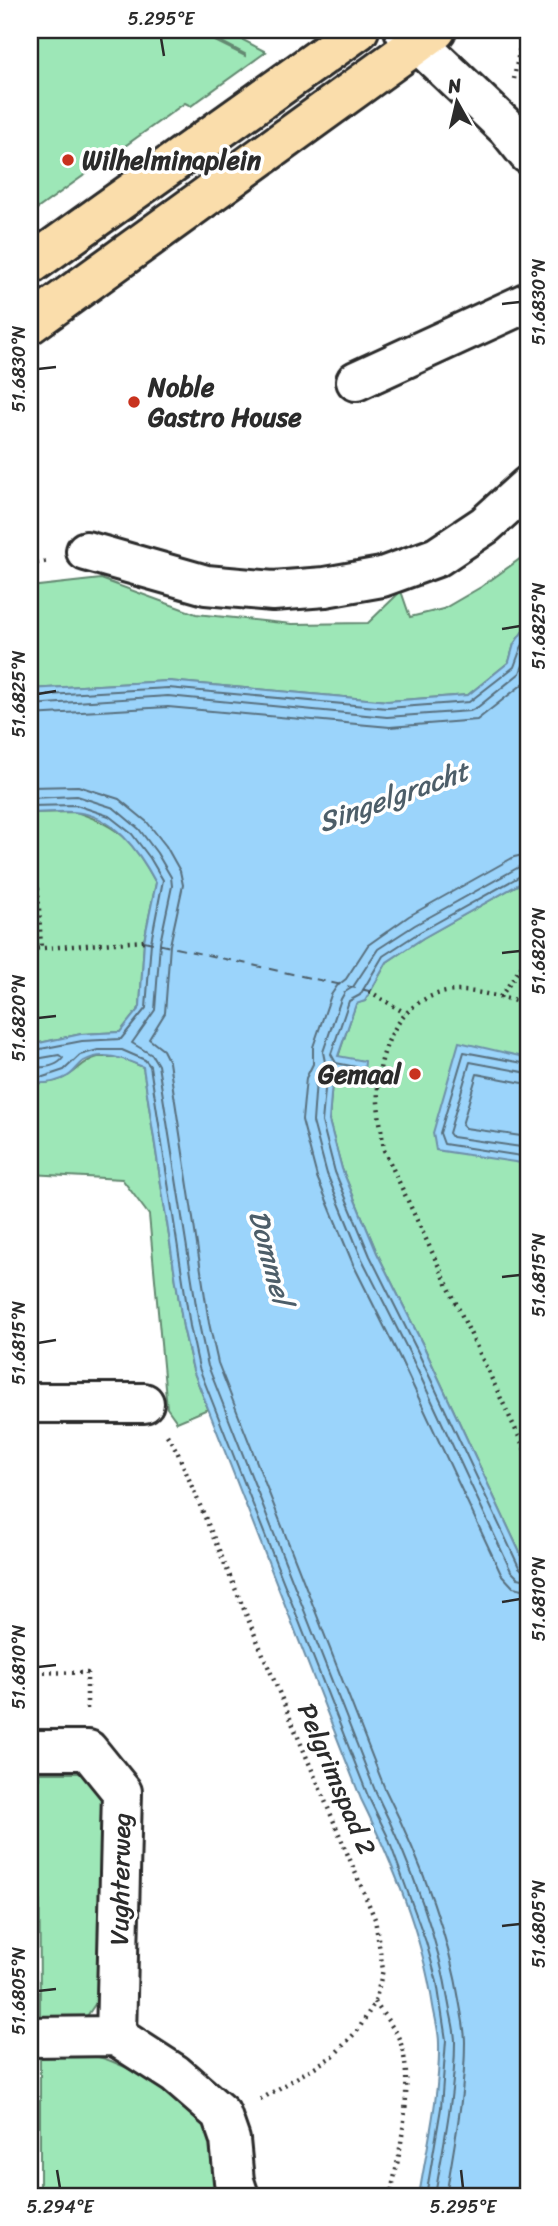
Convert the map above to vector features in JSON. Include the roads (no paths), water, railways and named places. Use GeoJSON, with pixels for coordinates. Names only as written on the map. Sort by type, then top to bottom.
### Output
{"type":"FeatureCollection","features":[{"type":"Feature","properties":{"kind":"main road"},"geometry":{"type":"LineString","coordinates":[[30,265],[343,34]]}},
{"type":"Feature","properties":{"kind":"main road"},"geometry":{"type":"LineString","coordinates":[[30,324],[366,80],[419,35]]}},
{"type":"Feature","properties":{"kind":"street"},"geometry":{"type":"LineString","coordinates":[[343,34],[366,80]]}},
{"type":"Feature","properties":{"kind":"street"},"geometry":{"type":"LineString","coordinates":[[419,35],[528,154]]}},
{"type":"Feature","properties":{"kind":"street"},"geometry":{"type":"LineString","coordinates":[[356,381],[528,302]]}},
{"type":"Feature","properties":{"kind":"street"},"geometry":{"type":"LineString","coordinates":[[86,551],[206,584],[273,591],[326,587],[382,577],[437,557],[485,525],[528,486]]}},
{"type":"Feature","properties":{"kind":"street"},"geometry":{"type":"LineString","coordinates":[[30,1403],[144,1403]]}},
{"type":"Feature","properties":{"kind":"street","name":"Vughterweg"},"geometry":{"type":"LineString","coordinates":[[30,1750],[88,1750],[122,1792],[116,2036]]}},
{"type":"Feature","properties":{"kind":"street"},"geometry":{"type":"LineString","coordinates":[[30,2037],[116,2036],[174,2074],[221,2114],[230,2140],[234,2181],[239,2196]]}},
{"type":"Feature","properties":{"kind":"water"},"geometry":{"type":"Polygon","coordinates":[[[528,624],[528,879],[423,938],[387,962],[365,1001],[356,1004],[338,1056],[365,1061],[363,1085],[332,1082],[329,1121],[342,1169],[377,1253],[528,1570],[528,2196],[419,2196],[439,2062],[438,2029],[422,1952],[395,1874],[361,1799],[193,1370],[183,1327],[143,1067],[121,1059],[99,1056],[84,1061],[63,1078],[49,1083],[30,1083],[30,1045],[81,1034],[120,1032],[140,1007],[144,941],[156,883],[133,847],[100,819],[73,812],[30,813],[30,689],[168,681],[388,701],[468,695],[509,662],[514,644],[528,624]]]}},
{"type":"Feature","properties":{"kind":"water"},"geometry":{"type":"Polygon","coordinates":[[[459,1042],[528,1058],[528,1164],[436,1150],[433,1133],[459,1042]]]}},
{"type":"Feature","properties":{"kind":"place","name":"Wilhelminaplein"},"geometry":{"type":"Point","coordinates":[68,160]}},
{"type":"Feature","properties":{"kind":"place","name":"Noble Gastro House"},"geometry":{"type":"Point","coordinates":[134,402]}},
{"type":"Feature","properties":{"kind":"place","name":"Gemaal"},"geometry":{"type":"Point","coordinates":[415,1074]}},
{"type":"Feature","properties":{"kind":"water label","name":"Singelgracht"},"geometry":{"type":"Point","coordinates":[393,796]}},
{"type":"Feature","properties":{"kind":"water label","name":"Dommel"},"geometry":{"type":"Point","coordinates":[271,1257]}}]}
